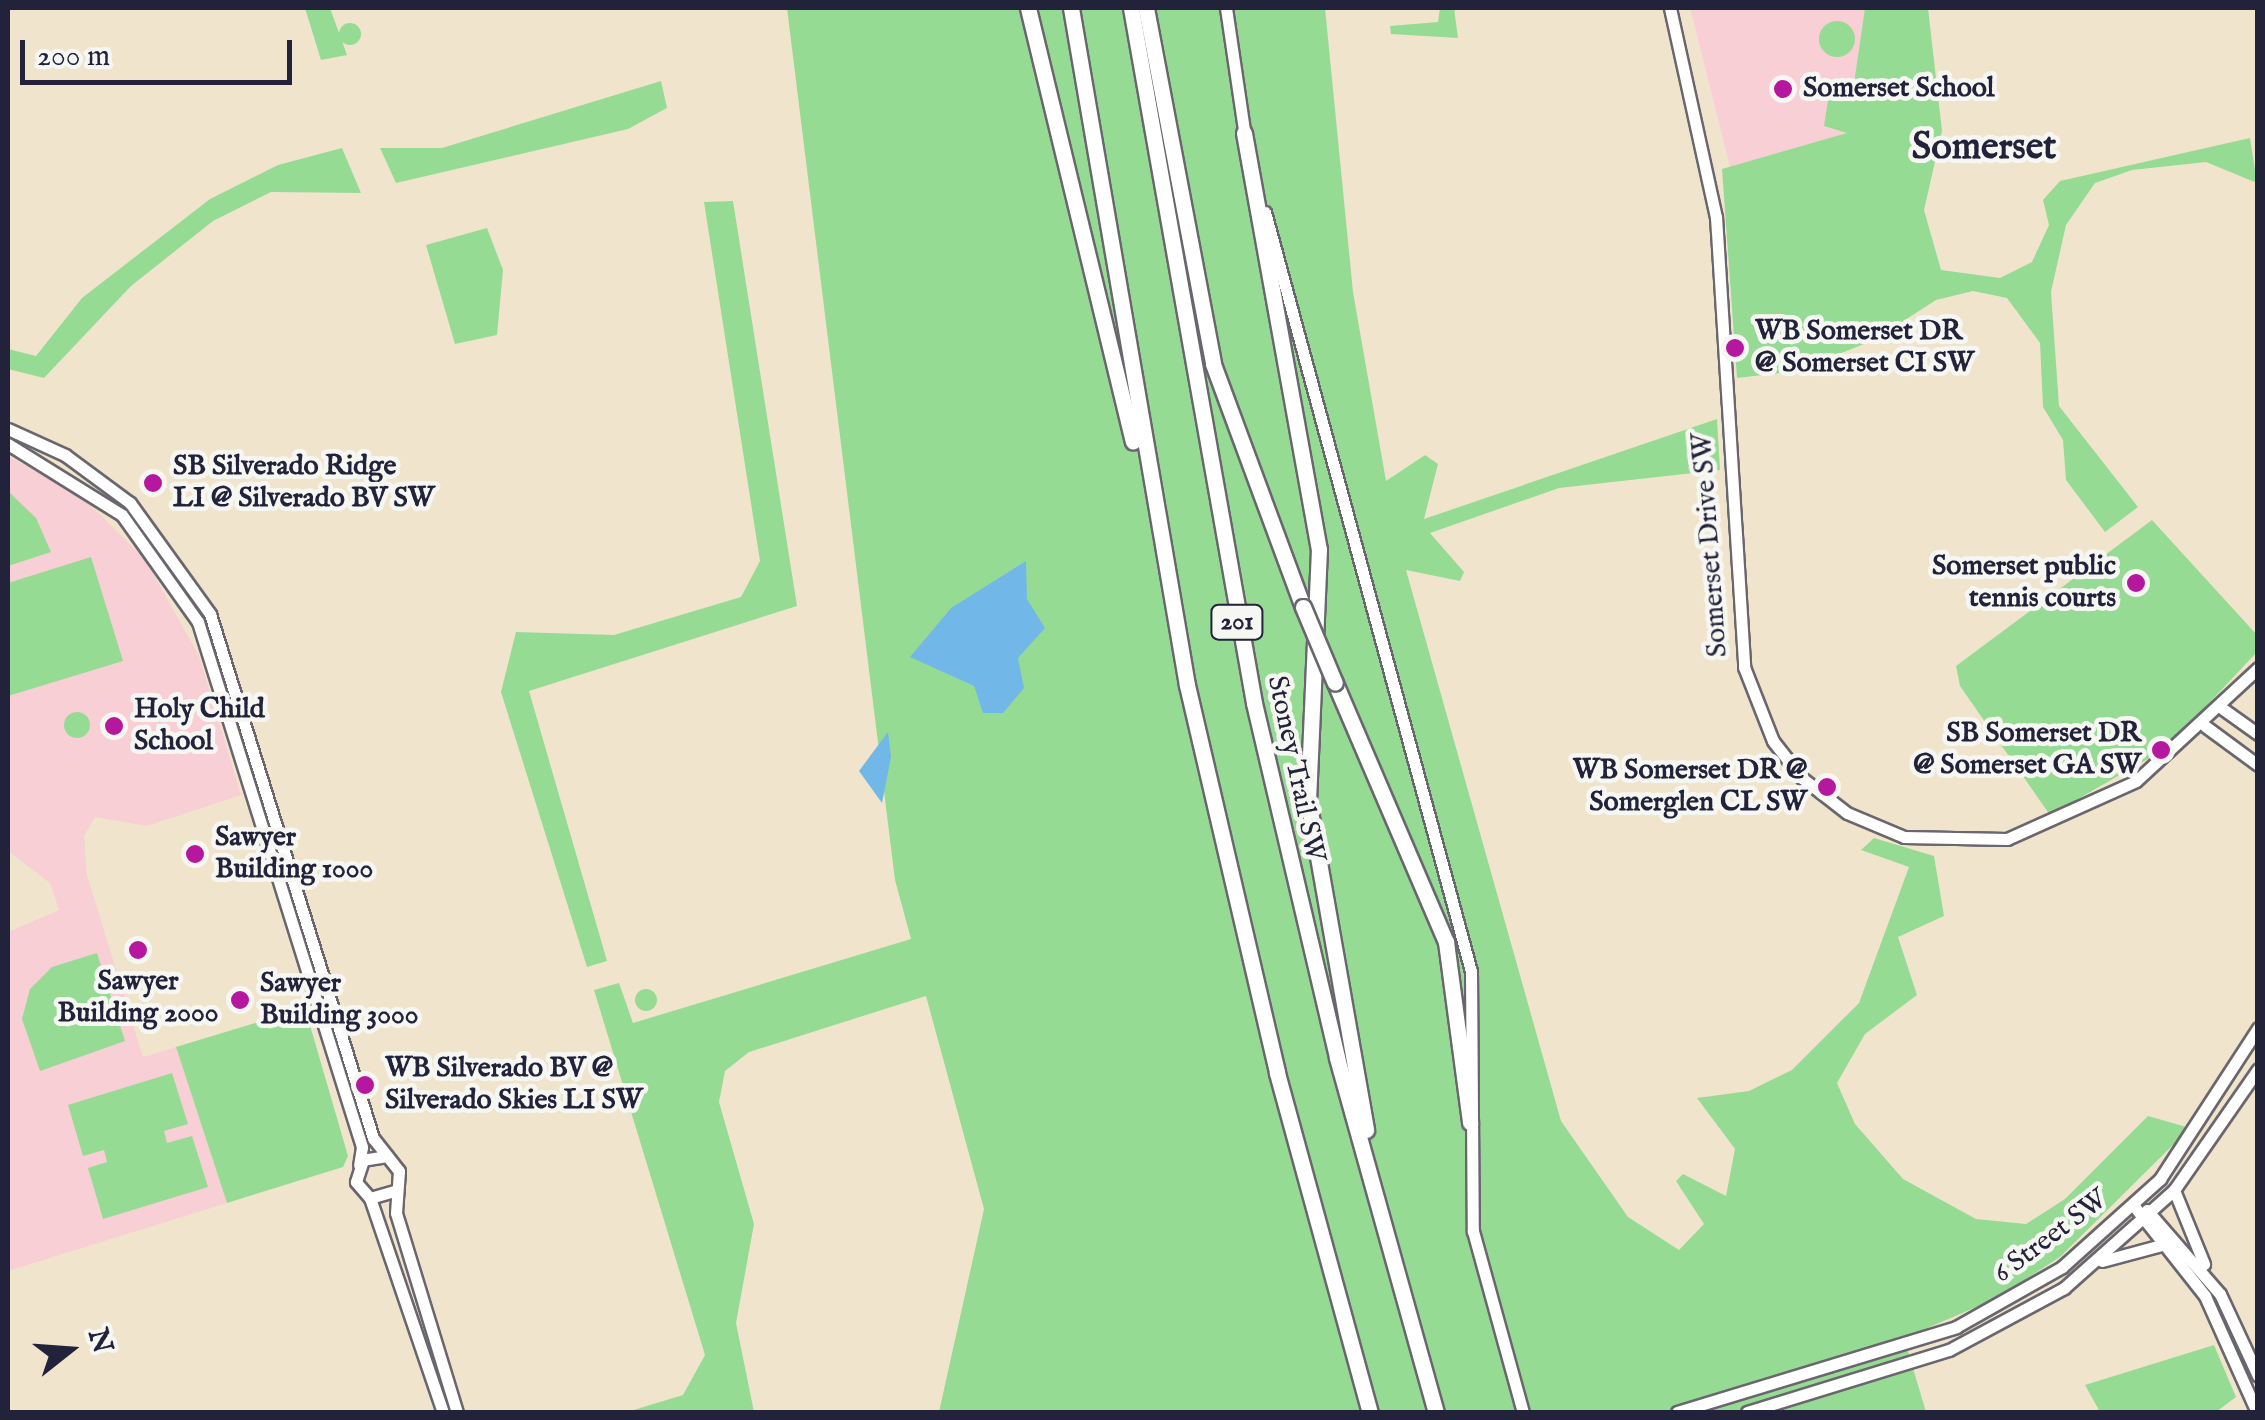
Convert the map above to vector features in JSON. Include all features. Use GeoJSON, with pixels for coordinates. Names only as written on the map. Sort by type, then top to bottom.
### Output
{"type":"FeatureCollection","features":[{"type":"Feature","properties":{"kind":"highway"},"geometry":{"type":"LineString","coordinates":[[1028,8],[1155,524]]}},
{"type":"Feature","properties":{"kind":"highway","name":"201"},"geometry":{"type":"LineString","coordinates":[[1071,8],[1155,524],[1232,891],[1370,1412]]}},
{"type":"Feature","properties":{"kind":"highway","name":"Stoney Trail SW"},"geometry":{"type":"LineString","coordinates":[[1131,8],[1232,598],[1384,1228],[1436,1412]]}},
{"type":"Feature","properties":{"kind":"highway"},"geometry":{"type":"LineString","coordinates":[[1146,8],[1214,364],[1303,607],[1446,942],[1470,1122]]}},
{"type":"Feature","properties":{"kind":"highway"},"geometry":{"type":"LineString","coordinates":[[1244,133],[1320,549],[1311,834],[1384,1228]]}},
{"type":"Feature","properties":{"kind":"highway"},"geometry":{"type":"LineString","coordinates":[[1351,1349],[1362,1412]]}},
{"type":"Feature","properties":{"kind":"street"},"geometry":{"type":"LineString","coordinates":[[1226,8],[1244,133],[1460,922],[1477,1011],[1470,1122],[1473,1230],[1526,1412]]}},
{"type":"Feature","properties":{"kind":"street","name":"Somerset Drive SW"},"geometry":{"type":"LineString","coordinates":[[1670,8],[1716,218],[1744,667],[1787,760],[1864,822],[1925,842],[1982,843],[2098,803],[2205,726],[2258,668]]}},
{"type":"Feature","properties":{"kind":"street"},"geometry":{"type":"LineString","coordinates":[[8,429],[115,490],[188,575],[216,628],[300,902],[387,1156],[400,1171],[395,1191],[457,1412]]}},
{"type":"Feature","properties":{"kind":"street"},"geometry":{"type":"LineString","coordinates":[[8,444],[111,505],[176,581],[206,645],[362,1147],[356,1182],[370,1198],[442,1412]]}},
{"type":"Feature","properties":{"kind":"street"},"geometry":{"type":"LineString","coordinates":[[2223,709],[2258,734]]}},
{"type":"Feature","properties":{"kind":"street"},"geometry":{"type":"LineString","coordinates":[[2205,726],[2258,765]]}},
{"type":"Feature","properties":{"kind":"street"},"geometry":{"type":"LineString","coordinates":[[287,906],[300,902]]}},
{"type":"Feature","properties":{"kind":"street","name":"6 Street SW"},"geometry":{"type":"LineString","coordinates":[[1677,1412],[1956,1328],[2062,1267],[2134,1206],[2219,1100],[2258,1028]]}},
{"type":"Feature","properties":{"kind":"street","name":"6 Street SW"},"geometry":{"type":"LineString","coordinates":[[1748,1412],[1949,1350],[2097,1263],[2174,1190],[2258,1068]]}},
{"type":"Feature","properties":{"kind":"street"},"geometry":{"type":"LineString","coordinates":[[358,1165],[387,1156]]}},
{"type":"Feature","properties":{"kind":"street"},"geometry":{"type":"LineString","coordinates":[[2174,1190],[2176,1212],[2258,1376]]}},
{"type":"Feature","properties":{"kind":"street"},"geometry":{"type":"LineString","coordinates":[[370,1198],[395,1191]]}},
{"type":"Feature","properties":{"kind":"street"},"geometry":{"type":"LineString","coordinates":[[2134,1206],[2220,1294]]}},
{"type":"Feature","properties":{"kind":"street"},"geometry":{"type":"LineString","coordinates":[[2148,1217],[2204,1296],[2257,1412]]}},
{"type":"Feature","properties":{"kind":"street"},"geometry":{"type":"LineString","coordinates":[[2097,1263],[2165,1244]]}},
{"type":"Feature","properties":{"kind":"shaded area","name":"Somerset School"},"geometry":{"type":"Polygon","coordinates":[[[1690,8],[1865,8],[1847,133],[1730,167],[1690,8]]]}},
{"type":"Feature","properties":{"kind":"shaded area"},"geometry":{"type":"Polygon","coordinates":[[[8,456],[80,495],[145,559],[199,656],[241,795],[147,826],[95,817],[84,836],[87,875],[143,1057],[176,1047],[227,1203],[8,1271],[8,932],[59,910],[50,883],[8,851],[8,456]]]}},
{"type":"Feature","properties":{"kind":"green space"},"geometry":{"type":"Polygon","coordinates":[[[305,8],[330,8],[347,55],[321,60],[305,8]]]}},
{"type":"Feature","properties":{"kind":"green space"},"geometry":{"type":"Polygon","coordinates":[[[787,8],[1325,8],[1353,292],[1386,481],[1425,455],[1438,464],[1424,519],[1717,419],[1720,470],[1559,488],[1430,533],[1464,572],[1460,581],[1406,570],[1561,1121],[1628,1217],[1679,1250],[1704,1224],[1676,1181],[1683,1174],[1726,1196],[1735,1149],[1697,1098],[1749,1091],[1792,1070],[1859,1003],[1909,867],[1861,850],[1874,838],[1934,856],[1944,916],[1898,937],[1917,995],[1865,1034],[1837,1083],[1855,1124],[1903,1179],[1976,1219],[2026,1224],[2065,1199],[2148,1116],[2190,1128],[2060,1257],[1995,1299],[1904,1338],[1926,1412],[939,1412],[984,1209],[926,996],[749,1052],[725,1071],[719,1102],[754,1224],[736,1323],[754,1412],[627,1412],[683,1395],[705,1355],[594,990],[619,983],[633,1023],[911,939],[895,880],[787,8]]]}},
{"type":"Feature","properties":{"kind":"green space"},"geometry":{"type":"Polygon","coordinates":[[[1440,8],[1454,8],[1458,38],[1391,34],[1390,26],[1438,22],[1440,8]]]}},
{"type":"Feature","properties":{"kind":"green space"},"geometry":{"type":"Polygon","coordinates":[[[1865,8],[1928,8],[1942,131],[1924,210],[1941,270],[2000,278],[2032,262],[2049,225],[2043,200],[2060,181],[2250,138],[2257,183],[2206,162],[2132,170],[2095,183],[2066,225],[2051,292],[2059,406],[2138,507],[2105,532],[2066,480],[2063,440],[2043,407],[2040,343],[2007,298],[1973,291],[1936,300],[1874,340],[1796,371],[1737,378],[1722,169],[1847,133],[1824,126],[1830,87],[1853,90],[1865,8]]]}},
{"type":"Feature","properties":{"kind":"green space"},"geometry":{"type":"Polygon","coordinates":[[[1837,21],[1850,26],[1855,39],[1850,52],[1837,57],[1824,52],[1819,39],[1824,26],[1837,21]]]}},
{"type":"Feature","properties":{"kind":"green space"},"geometry":{"type":"Polygon","coordinates":[[[350,23],[358,26],[358,42],[350,45],[342,42],[339,34],[342,26],[350,23]]]}},
{"type":"Feature","properties":{"kind":"green space"},"geometry":{"type":"Polygon","coordinates":[[[661,81],[667,108],[628,129],[396,183],[380,148],[442,148],[661,81]]]}},
{"type":"Feature","properties":{"kind":"green space"},"geometry":{"type":"Polygon","coordinates":[[[342,148],[361,193],[271,192],[213,221],[131,286],[44,378],[8,369],[8,349],[36,356],[82,298],[210,199],[278,165],[342,148]]]}},
{"type":"Feature","properties":{"kind":"green space"},"geometry":{"type":"Polygon","coordinates":[[[733,201],[797,606],[529,691],[607,961],[587,967],[501,692],[516,632],[614,635],[741,597],[760,561],[704,202],[733,201]]]}},
{"type":"Feature","properties":{"kind":"green space"},"geometry":{"type":"Polygon","coordinates":[[[487,228],[503,270],[497,335],[455,344],[426,245],[487,228]]]}},
{"type":"Feature","properties":{"kind":"green space"},"geometry":{"type":"Polygon","coordinates":[[[8,491],[36,518],[51,552],[8,566],[8,491]]]}},
{"type":"Feature","properties":{"kind":"green space"},"geometry":{"type":"Polygon","coordinates":[[[2152,520],[2257,635],[2257,652],[2167,748],[2050,815],[1960,686],[1956,666],[2152,520]]]}},
{"type":"Feature","properties":{"kind":"green space"},"geometry":{"type":"Polygon","coordinates":[[[91,557],[123,661],[8,696],[8,583],[91,557]]]}},
{"type":"Feature","properties":{"kind":"green space"},"geometry":{"type":"Polygon","coordinates":[[[77,712],[86,716],[90,725],[86,734],[77,738],[68,734],[64,725],[68,716],[77,712]]]}},
{"type":"Feature","properties":{"kind":"green space"},"geometry":{"type":"Polygon","coordinates":[[[97,953],[125,1041],[40,1071],[22,1019],[30,989],[52,967],[97,953]]]}},
{"type":"Feature","properties":{"kind":"green space"},"geometry":{"type":"Polygon","coordinates":[[[642,989],[650,989],[657,1000],[650,1011],[642,1011],[635,1004],[635,996],[642,989]]]}},
{"type":"Feature","properties":{"kind":"green space"},"geometry":{"type":"Polygon","coordinates":[[[305,1008],[348,1156],[343,1167],[227,1203],[176,1047],[305,1008]]]}},
{"type":"Feature","properties":{"kind":"green space"},"geometry":{"type":"Polygon","coordinates":[[[172,1073],[188,1124],[164,1131],[167,1143],[192,1136],[208,1187],[103,1219],[88,1168],[107,1162],[104,1150],[83,1156],[68,1105],[172,1073]]]}},
{"type":"Feature","properties":{"kind":"green space"},"geometry":{"type":"Polygon","coordinates":[[[2214,1345],[2236,1397],[2216,1412],[2100,1412],[2085,1385],[2214,1345]]]}},
{"type":"Feature","properties":{"kind":"water"},"geometry":{"type":"Polygon","coordinates":[[[1026,561],[1027,599],[1045,628],[1018,658],[1024,688],[1003,713],[983,713],[974,686],[910,657],[951,608],[1026,561]]]}},
{"type":"Feature","properties":{"kind":"water"},"geometry":{"type":"Polygon","coordinates":[[[888,732],[891,757],[882,803],[859,771],[888,732]]]}},
{"type":"Feature","properties":{"kind":"place","name":"Somerset School"},"geometry":{"type":"Point","coordinates":[1783,89]}},
{"type":"Feature","properties":{"kind":"place","name":"WB Somerset DR @ Somerset CI SW"},"geometry":{"type":"Point","coordinates":[1735,348]}},
{"type":"Feature","properties":{"kind":"place","name":"SB Silverado Ridge LI @ Silverado BV SW"},"geometry":{"type":"Point","coordinates":[153,483]}},
{"type":"Feature","properties":{"kind":"place","name":"Somerset public tennis courts"},"geometry":{"type":"Point","coordinates":[2136,583]}},
{"type":"Feature","properties":{"kind":"place","name":"Holy Child School"},"geometry":{"type":"Point","coordinates":[114,726]}},
{"type":"Feature","properties":{"kind":"place","name":"SB Somerset DR @ Somerset GA SW"},"geometry":{"type":"Point","coordinates":[2161,750]}},
{"type":"Feature","properties":{"kind":"place","name":"WB Somerset DR @ Somerglen CL SW"},"geometry":{"type":"Point","coordinates":[1827,787]}},
{"type":"Feature","properties":{"kind":"place","name":"Sawyer Building 1000"},"geometry":{"type":"Point","coordinates":[195,854]}},
{"type":"Feature","properties":{"kind":"place","name":"Sawyer Building 2000"},"geometry":{"type":"Point","coordinates":[138,950]}},
{"type":"Feature","properties":{"kind":"place","name":"Sawyer Building 3000"},"geometry":{"type":"Point","coordinates":[240,1000]}},
{"type":"Feature","properties":{"kind":"place","name":"WB Silverado BV @ Silverado Skies LI SW"},"geometry":{"type":"Point","coordinates":[365,1085]}},
{"type":"Feature","properties":{"kind":"district","name":"Somerset"},"geometry":{"type":"Point","coordinates":[1984,149]}}]}
